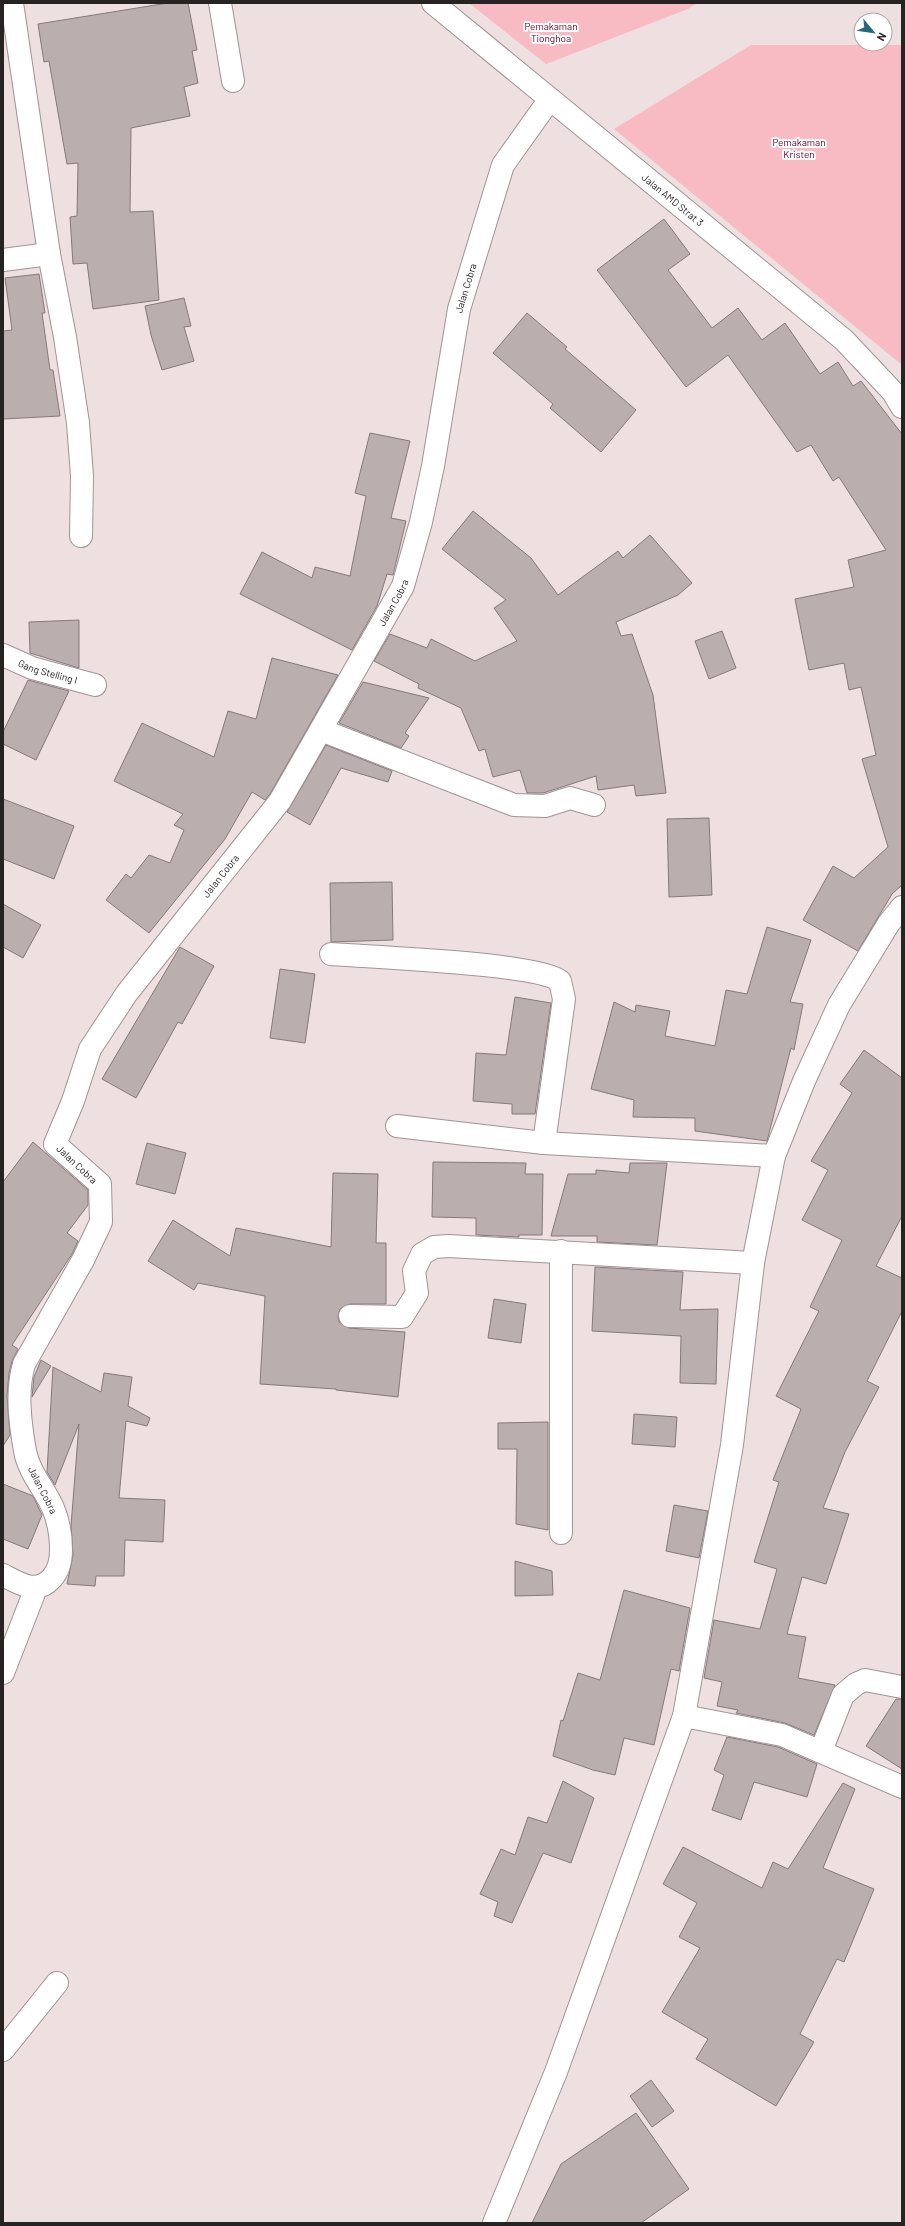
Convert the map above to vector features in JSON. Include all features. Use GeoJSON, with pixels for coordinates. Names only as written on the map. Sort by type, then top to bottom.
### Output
{"type":"FeatureCollection","features":[{"type":"Feature","properties":{"kind":"street"},"geometry":{"type":"LineString","coordinates":[[12,3],[49,254],[65,337],[78,423],[82,476],[81,536]]}},
{"type":"Feature","properties":{"kind":"street"},"geometry":{"type":"LineString","coordinates":[[220,3],[233,81]]}},
{"type":"Feature","properties":{"kind":"street","name":"Jalan AMD Strat 3"},"geometry":{"type":"LineString","coordinates":[[433,3],[844,340],[893,392],[902,407]]}},
{"type":"Feature","properties":{"kind":"street","name":"Jalan Cobra"},"geometry":{"type":"LineString","coordinates":[[36,1588],[47,1583],[56,1574],[61,1560],[60,1527],[53,1508],[34,1476],[26,1452],[19,1391],[20,1378],[24,1364],[83,1260],[101,1222],[100,1184],[55,1144],[73,1101],[90,1049],[127,992],[280,801],[403,586],[421,522],[433,466],[459,308],[503,165],[550,99]]}},
{"type":"Feature","properties":{"kind":"street"},"geometry":{"type":"LineString","coordinates":[[3,260],[49,254]]}},
{"type":"Feature","properties":{"kind":"street","name":"Gang Stelling I"},"geometry":{"type":"LineString","coordinates":[[3,655],[32,668],[95,685]]}},
{"type":"Feature","properties":{"kind":"street"},"geometry":{"type":"LineString","coordinates":[[321,730],[514,805],[545,806],[570,798],[578,799],[594,806]]}},
{"type":"Feature","properties":{"kind":"street"},"geometry":{"type":"LineString","coordinates":[[494,2223],[556,2072],[684,1716],[732,1445],[753,1263],[774,1156],[804,1081],[839,1005],[889,923],[902,907]]}},
{"type":"Feature","properties":{"kind":"street"},"geometry":{"type":"LineString","coordinates":[[331,954],[496,966],[549,975],[560,981],[564,1000],[544,1143]]}},
{"type":"Feature","properties":{"kind":"street"},"geometry":{"type":"LineString","coordinates":[[397,1126],[544,1143],[774,1156]]}},
{"type":"Feature","properties":{"kind":"street"},"geometry":{"type":"LineString","coordinates":[[350,1316],[402,1317],[417,1293],[414,1271],[422,1254],[434,1247],[449,1246],[561,1251],[753,1263]]}},
{"type":"Feature","properties":{"kind":"street"},"geometry":{"type":"LineString","coordinates":[[561,1251],[561,1533]]}},
{"type":"Feature","properties":{"kind":"street"},"geometry":{"type":"LineString","coordinates":[[3,1575],[25,1586],[36,1588],[3,1673]]}},
{"type":"Feature","properties":{"kind":"street"},"geometry":{"type":"LineString","coordinates":[[821,1751],[843,1695],[849,1689],[865,1680],[902,1687]]}},
{"type":"Feature","properties":{"kind":"street"},"geometry":{"type":"LineString","coordinates":[[684,1716],[782,1735],[902,1787]]}},
{"type":"Feature","properties":{"kind":"street"},"geometry":{"type":"LineString","coordinates":[[3,2050],[57,1983]]}},
{"type":"Feature","properties":{"kind":"green space","name":"Pemakaman Tionghoa"},"geometry":{"type":"Polygon","coordinates":[[[469,3],[697,3],[688,9],[546,64],[469,3]]]}},
{"type":"Feature","properties":{"kind":"green space","name":"Pemakaman Kristen"},"geometry":{"type":"Polygon","coordinates":[[[751,45],[853,45],[853,52],[893,52],[893,45],[902,45],[902,365],[614,129],[751,45]]]}},
{"type":"Feature","properties":{"kind":"building"},"geometry":{"type":"Polygon","coordinates":[[[168,3],[188,3],[197,50],[192,51],[198,83],[184,87],[190,116],[131,128],[130,212],[153,211],[159,300],[93,309],[87,263],[73,264],[70,217],[77,216],[78,163],[67,164],[49,61],[44,62],[38,24],[168,3]]]}},
{"type":"Feature","properties":{"kind":"building"},"geometry":{"type":"Polygon","coordinates":[[[664,219],[690,254],[668,270],[712,328],[738,308],[762,340],[785,323],[820,374],[838,362],[853,386],[861,381],[902,434],[902,885],[892,894],[858,951],[803,920],[833,866],[854,878],[888,847],[862,759],[876,755],[861,687],[849,690],[844,663],[809,670],[795,599],[854,587],[848,560],[886,550],[839,477],[833,481],[811,445],[797,452],[728,355],[686,387],[597,270],[664,219]]]}},
{"type":"Feature","properties":{"kind":"building"},"geometry":{"type":"Polygon","coordinates":[[[39,274],[45,313],[42,313],[50,370],[53,370],[60,416],[3,419],[3,331],[12,330],[5,278],[39,274]]]}},
{"type":"Feature","properties":{"kind":"building"},"geometry":{"type":"Polygon","coordinates":[[[184,298],[191,326],[184,327],[194,361],[162,370],[151,335],[145,306],[184,298]]]}},
{"type":"Feature","properties":{"kind":"building"},"geometry":{"type":"Polygon","coordinates":[[[527,313],[567,347],[565,349],[636,410],[601,452],[550,408],[553,404],[493,353],[527,313]]]}},
{"type":"Feature","properties":{"kind":"building"},"geometry":{"type":"Polygon","coordinates":[[[370,433],[410,441],[391,518],[406,521],[393,575],[387,574],[377,606],[352,650],[240,594],[262,552],[312,578],[315,567],[350,576],[366,496],[355,493],[370,433]]]}},
{"type":"Feature","properties":{"kind":"building"},"geometry":{"type":"Polygon","coordinates":[[[473,511],[531,558],[558,595],[618,551],[623,558],[650,535],[692,583],[678,595],[616,622],[621,636],[632,634],[653,695],[666,793],[636,796],[634,785],[598,790],[596,776],[543,793],[527,793],[520,770],[493,777],[485,749],[479,751],[461,708],[418,688],[419,684],[374,661],[390,634],[427,648],[431,639],[475,661],[517,641],[494,608],[506,600],[442,549],[473,511]]]}},
{"type":"Feature","properties":{"kind":"building"},"geometry":{"type":"Polygon","coordinates":[[[79,620],[79,668],[30,653],[29,622],[79,620]]]}},
{"type":"Feature","properties":{"kind":"building"},"geometry":{"type":"Polygon","coordinates":[[[722,631],[736,668],[709,679],[695,641],[722,631]]]}},
{"type":"Feature","properties":{"kind":"building"},"geometry":{"type":"Polygon","coordinates":[[[272,658],[338,675],[270,794],[265,800],[252,792],[225,839],[149,933],[106,900],[126,874],[131,878],[149,855],[170,863],[184,830],[174,825],[183,814],[114,781],[142,723],[214,757],[228,711],[256,719],[272,658]]]}},
{"type":"Feature","properties":{"kind":"building"},"geometry":{"type":"Polygon","coordinates":[[[28,680],[69,691],[36,760],[3,744],[3,732],[28,680]]]}},
{"type":"Feature","properties":{"kind":"building"},"geometry":{"type":"Polygon","coordinates":[[[363,682],[429,698],[405,733],[409,736],[401,748],[339,723],[363,682]]]}},
{"type":"Feature","properties":{"kind":"building"},"geometry":{"type":"Polygon","coordinates":[[[326,745],[392,771],[388,782],[341,768],[310,825],[287,812],[326,745]]]}},
{"type":"Feature","properties":{"kind":"building"},"geometry":{"type":"Polygon","coordinates":[[[3,799],[74,826],[54,879],[3,859],[3,799]]]}},
{"type":"Feature","properties":{"kind":"building"},"geometry":{"type":"Polygon","coordinates":[[[709,818],[712,895],[669,897],[667,819],[709,818]]]}},
{"type":"Feature","properties":{"kind":"building"},"geometry":{"type":"Polygon","coordinates":[[[392,882],[393,940],[331,942],[330,883],[392,882]]]}},
{"type":"Feature","properties":{"kind":"building"},"geometry":{"type":"Polygon","coordinates":[[[3,904],[41,925],[23,958],[3,947],[3,904]]]}},
{"type":"Feature","properties":{"kind":"building"},"geometry":{"type":"Polygon","coordinates":[[[767,927],[811,940],[790,1002],[803,1004],[794,1050],[791,1048],[767,1141],[695,1131],[695,1118],[633,1117],[634,1100],[591,1089],[614,1002],[635,1012],[636,1005],[670,1011],[665,1036],[715,1046],[726,990],[747,994],[767,927]]]}},
{"type":"Feature","properties":{"kind":"building"},"geometry":{"type":"Polygon","coordinates":[[[180,947],[214,966],[182,1024],[178,1022],[136,1098],[102,1079],[180,947]]]}},
{"type":"Feature","properties":{"kind":"building"},"geometry":{"type":"Polygon","coordinates":[[[280,969],[315,974],[305,1043],[270,1038],[280,969]]]}},
{"type":"Feature","properties":{"kind":"building"},"geometry":{"type":"Polygon","coordinates":[[[515,997],[551,1003],[535,1114],[512,1114],[512,1104],[473,1101],[476,1053],[506,1055],[515,997]]]}},
{"type":"Feature","properties":{"kind":"building"},"geometry":{"type":"Polygon","coordinates":[[[864,1050],[902,1078],[902,1216],[876,1266],[902,1278],[902,1311],[867,1381],[879,1387],[845,1452],[823,1508],[849,1514],[826,1584],[802,1577],[787,1634],[806,1637],[798,1678],[835,1685],[814,1735],[785,1723],[736,1713],[738,1710],[717,1706],[722,1682],[704,1678],[714,1620],[760,1629],[777,1569],[754,1562],[779,1482],[773,1480],[801,1409],[776,1396],[819,1311],[810,1307],[842,1240],[802,1220],[828,1170],[811,1161],[852,1093],[840,1084],[864,1050]]]}},
{"type":"Feature","properties":{"kind":"building"},"geometry":{"type":"Polygon","coordinates":[[[33,1142],[88,1190],[88,1205],[67,1233],[78,1241],[72,1254],[12,1345],[18,1349],[12,1361],[9,1373],[7,1396],[10,1435],[3,1446],[3,1182],[33,1142]]]}},
{"type":"Feature","properties":{"kind":"building"},"geometry":{"type":"Polygon","coordinates":[[[147,1143],[186,1153],[175,1194],[136,1184],[147,1143]]]}},
{"type":"Feature","properties":{"kind":"building"},"geometry":{"type":"Polygon","coordinates":[[[433,1162],[526,1163],[525,1174],[543,1174],[542,1235],[519,1235],[519,1237],[476,1235],[476,1218],[432,1217],[433,1162]]]}},
{"type":"Feature","properties":{"kind":"building"},"geometry":{"type":"Polygon","coordinates":[[[630,1163],[667,1163],[657,1245],[597,1242],[597,1236],[551,1236],[568,1174],[596,1174],[596,1170],[629,1173],[630,1163]]]}},
{"type":"Feature","properties":{"kind":"building"},"geometry":{"type":"Polygon","coordinates":[[[333,1173],[378,1174],[376,1243],[386,1243],[386,1304],[350,1304],[340,1309],[338,1316],[339,1322],[349,1328],[405,1332],[398,1397],[336,1389],[260,1384],[265,1296],[198,1283],[194,1290],[148,1261],[173,1220],[230,1256],[236,1228],[331,1247],[333,1173]]]}},
{"type":"Feature","properties":{"kind":"building"},"geometry":{"type":"Polygon","coordinates":[[[595,1267],[683,1272],[680,1310],[718,1309],[716,1384],[680,1383],[681,1336],[592,1331],[595,1267]]]}},
{"type":"Feature","properties":{"kind":"building"},"geometry":{"type":"Polygon","coordinates":[[[494,1299],[526,1304],[521,1343],[488,1338],[494,1299]]]}},
{"type":"Feature","properties":{"kind":"building"},"geometry":{"type":"Polygon","coordinates":[[[41,1360],[51,1366],[32,1397],[34,1377],[41,1360]]]}},
{"type":"Feature","properties":{"kind":"building"},"geometry":{"type":"Polygon","coordinates":[[[53,1367],[101,1392],[104,1373],[132,1377],[128,1406],[150,1418],[147,1426],[126,1421],[119,1498],[165,1500],[163,1542],[125,1540],[124,1576],[96,1576],[95,1586],[67,1584],[73,1555],[71,1526],[79,1424],[55,1485],[47,1472],[53,1367]]]}},
{"type":"Feature","properties":{"kind":"building"},"geometry":{"type":"Polygon","coordinates":[[[634,1414],[677,1417],[675,1447],[632,1444],[634,1414]]]}},
{"type":"Feature","properties":{"kind":"building"},"geometry":{"type":"Polygon","coordinates":[[[548,1422],[548,1530],[516,1524],[517,1449],[498,1449],[498,1423],[548,1422]]]}},
{"type":"Feature","properties":{"kind":"building"},"geometry":{"type":"Polygon","coordinates":[[[3,1484],[33,1496],[42,1515],[28,1549],[3,1539],[3,1484]]]}},
{"type":"Feature","properties":{"kind":"building"},"geometry":{"type":"Polygon","coordinates":[[[674,1505],[708,1511],[699,1558],[666,1551],[674,1505]]]}},
{"type":"Feature","properties":{"kind":"building"},"geometry":{"type":"Polygon","coordinates":[[[515,1561],[552,1571],[553,1595],[515,1596],[515,1561]]]}},
{"type":"Feature","properties":{"kind":"building"},"geometry":{"type":"Polygon","coordinates":[[[624,1590],[690,1608],[679,1671],[671,1669],[654,1745],[624,1738],[615,1775],[593,1770],[553,1756],[561,1720],[563,1721],[578,1673],[600,1680],[624,1590]]]}},
{"type":"Feature","properties":{"kind":"building"},"geometry":{"type":"Polygon","coordinates":[[[896,1699],[902,1699],[902,1769],[866,1746],[896,1699]]]}},
{"type":"Feature","properties":{"kind":"building"},"geometry":{"type":"Polygon","coordinates":[[[727,1737],[778,1747],[817,1764],[807,1797],[754,1782],[741,1820],[712,1810],[724,1775],[714,1770],[727,1737]]]}},
{"type":"Feature","properties":{"kind":"building"},"geometry":{"type":"Polygon","coordinates":[[[563,1781],[594,1798],[571,1863],[543,1853],[512,1923],[494,1916],[498,1902],[480,1894],[501,1849],[515,1855],[528,1817],[547,1823],[563,1781]]]}},
{"type":"Feature","properties":{"kind":"building"},"geometry":{"type":"Polygon","coordinates":[[[843,1783],[855,1789],[823,1868],[874,1889],[844,1962],[837,1959],[800,2034],[814,2042],[776,2106],[696,2059],[708,2039],[662,2012],[700,1948],[679,1937],[697,1903],[663,1884],[683,1847],[762,1888],[773,1862],[788,1869],[843,1783]]]}},
{"type":"Feature","properties":{"kind":"building"},"geometry":{"type":"Polygon","coordinates":[[[651,2080],[674,2111],[652,2127],[630,2096],[651,2080]]]}},
{"type":"Feature","properties":{"kind":"building"},"geometry":{"type":"Polygon","coordinates":[[[636,2113],[689,2189],[641,2223],[532,2223],[561,2164],[636,2113]]]}}]}
